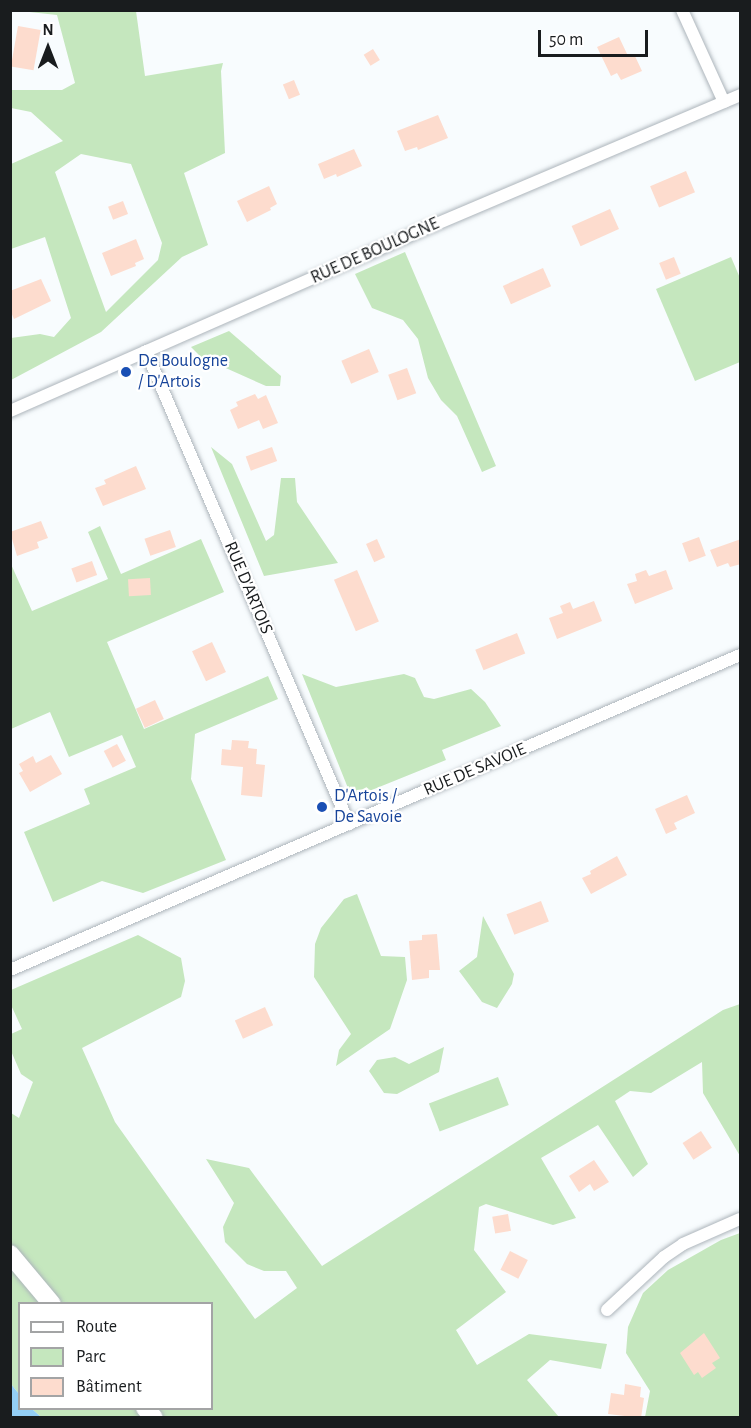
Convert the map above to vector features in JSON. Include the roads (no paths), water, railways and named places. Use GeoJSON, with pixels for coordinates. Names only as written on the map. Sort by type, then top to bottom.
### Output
{"type":"FeatureCollection","features":[{"type":"Feature","properties":{"kind":"street"},"geometry":{"type":"LineString","coordinates":[[682,10],[724,102]]}},
{"type":"Feature","properties":{"kind":"street","name":"RUE DE BOULOGNE"},"geometry":{"type":"LineString","coordinates":[[10,411],[741,95]]}},
{"type":"Feature","properties":{"kind":"street","name":"RUE D'ARTOIS"},"geometry":{"type":"LineString","coordinates":[[146,351],[349,824]]}},
{"type":"Feature","properties":{"kind":"street","name":"RUE DE SAVOIE"},"geometry":{"type":"LineString","coordinates":[[10,970],[741,655]]}},
{"type":"Feature","properties":{"kind":"street"},"geometry":{"type":"LineString","coordinates":[[607,1310],[663,1257],[683,1244],[741,1219]]}},
{"type":"Feature","properties":{"kind":"street"},"geometry":{"type":"LineString","coordinates":[[10,1254],[50,1302]]}},
{"type":"Feature","properties":{"kind":"water"},"geometry":{"type":"Polygon","coordinates":[[[11,1384],[18,1393],[18,1410],[33,1410],[41,1417],[11,1417],[11,1384]]]}},
{"type":"Feature","properties":{"kind":"place","name":"De Boulogne / D'Artois"},"geometry":{"type":"Point","coordinates":[126,372]}},
{"type":"Feature","properties":{"kind":"place","name":"D'Artois / De Savoie"},"geometry":{"type":"Point","coordinates":[322,807]}}]}
